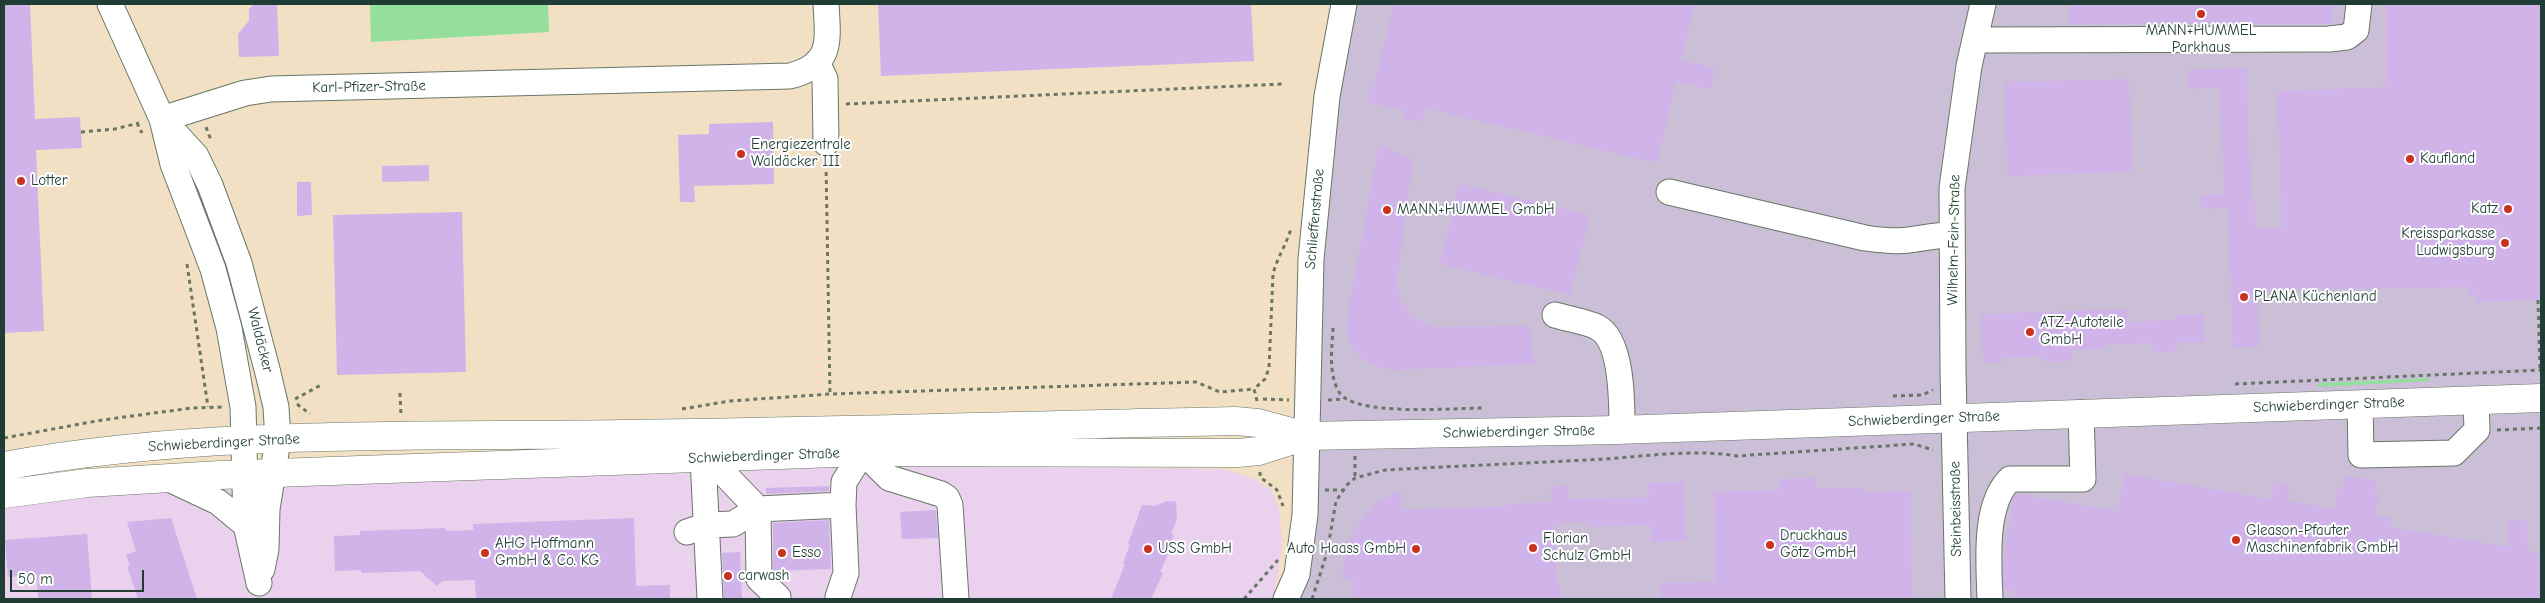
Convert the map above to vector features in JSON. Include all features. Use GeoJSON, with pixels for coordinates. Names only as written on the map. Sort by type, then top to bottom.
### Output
{"type":"FeatureCollection","features":[{"type":"Feature","properties":{"kind":"main road","name":"Schwieberdinger Straße"},"geometry":{"type":"LineString","coordinates":[[4,494],[87,483],[245,474],[863,452],[1238,453],[1259,451],[1306,436],[1622,430],[2541,398]]}},
{"type":"Feature","properties":{"kind":"main road","name":"Schwieberdinger Straße"},"geometry":{"type":"LineString","coordinates":[[4,466],[80,453],[244,441],[446,436],[1258,422],[1306,436]]}},
{"type":"Feature","properties":{"kind":"main road"},"geometry":{"type":"LineString","coordinates":[[1080,424],[1081,452]]}},
{"type":"Feature","properties":{"kind":"main road"},"geometry":{"type":"LineString","coordinates":[[446,436],[447,467]]}},
{"type":"Feature","properties":{"kind":"street","name":"Waldäcker"},"geometry":{"type":"LineString","coordinates":[[110,4],[162,119],[173,164],[213,269],[229,328],[241,396],[246,526],[257,591]]}},
{"type":"Feature","properties":{"kind":"street"},"geometry":{"type":"LineString","coordinates":[[826,4],[826,48],[817,62],[825,79],[826,143]]}},
{"type":"Feature","properties":{"kind":"street","name":"Schlieffenstraße"},"geometry":{"type":"LineString","coordinates":[[1286,599],[1297,574],[1305,514],[1312,250],[1327,96],[1344,4]]}},
{"type":"Feature","properties":{"kind":"street","name":"Wilhelm-Fein-Straße"},"geometry":{"type":"LineString","coordinates":[[1954,419],[1952,188],[1975,40],[1983,4]]}},
{"type":"Feature","properties":{"kind":"street"},"geometry":{"type":"LineString","coordinates":[[1975,40],[2329,39],[2347,37],[2356,30],[2359,4]]}},
{"type":"Feature","properties":{"kind":"street","name":"Karl-Pfizer-Straße"},"geometry":{"type":"LineString","coordinates":[[162,119],[245,93],[271,90],[790,76],[810,70],[817,62]]}},
{"type":"Feature","properties":{"kind":"street","name":"Waldäcker"},"geometry":{"type":"LineString","coordinates":[[162,119],[196,156],[225,222],[239,263],[276,407],[278,440],[267,509],[266,549],[257,591]]}},
{"type":"Feature","properties":{"kind":"street"},"geometry":{"type":"LineString","coordinates":[[1669,192],[1865,238],[1885,241],[1908,240],[1929,235],[1952,235]]}},
{"type":"Feature","properties":{"kind":"street"},"geometry":{"type":"LineString","coordinates":[[1555,315],[1598,327],[1610,343],[1621,374],[1622,430]]}},
{"type":"Feature","properties":{"kind":"street"},"geometry":{"type":"LineString","coordinates":[[2360,404],[2361,456],[2454,453],[2477,430],[2476,400]]}},
{"type":"Feature","properties":{"kind":"street"},"geometry":{"type":"LineString","coordinates":[[1990,599],[1989,541],[1996,502],[2001,488],[2010,479],[2083,479],[2081,413]]}},
{"type":"Feature","properties":{"kind":"street","name":"Steinbeisstraße"},"geometry":{"type":"LineString","coordinates":[[1954,419],[1958,599]]}},
{"type":"Feature","properties":{"kind":"street"},"geometry":{"type":"LineString","coordinates":[[838,597],[846,573],[843,505],[844,482],[863,452],[889,478],[947,498],[950,505],[956,599]]}},
{"type":"Feature","properties":{"kind":"street"},"geometry":{"type":"LineString","coordinates":[[706,458],[758,509],[759,579],[778,597]]}},
{"type":"Feature","properties":{"kind":"street"},"geometry":{"type":"LineString","coordinates":[[706,458],[697,529],[710,599]]}},
{"type":"Feature","properties":{"kind":"street"},"geometry":{"type":"LineString","coordinates":[[386,469],[403,482],[493,479],[512,465]]}},
{"type":"Feature","properties":{"kind":"street"},"geometry":{"type":"LineString","coordinates":[[167,478],[218,502],[246,526]]}},
{"type":"Feature","properties":{"kind":"street"},"geometry":{"type":"LineString","coordinates":[[697,529],[733,524],[758,509],[843,505]]}},
{"type":"Feature","properties":{"kind":"path"},"geometry":{"type":"LineString","coordinates":[[825,105],[1282,84]]}},
{"type":"Feature","properties":{"kind":"path"},"geometry":{"type":"LineString","coordinates":[[199,107],[214,150]]}},
{"type":"Feature","properties":{"kind":"path"},"geometry":{"type":"LineString","coordinates":[[138,123],[145,138]]}},
{"type":"Feature","properties":{"kind":"path"},"geometry":{"type":"LineString","coordinates":[[81,132],[130,124]]}},
{"type":"Feature","properties":{"kind":"path"},"geometry":{"type":"LineString","coordinates":[[826,143],[830,394]]}},
{"type":"Feature","properties":{"kind":"path"},"geometry":{"type":"LineString","coordinates":[[673,411],[730,401],[830,394],[1196,382],[1220,392],[1254,389],[1265,379],[1269,368],[1273,274],[1276,260],[1290,234]]}},
{"type":"Feature","properties":{"kind":"path"},"geometry":{"type":"LineString","coordinates":[[4,438],[102,420],[208,407],[185,256]]}},
{"type":"Feature","properties":{"kind":"path"},"geometry":{"type":"LineString","coordinates":[[2225,385],[2540,370],[2538,300]]}},
{"type":"Feature","properties":{"kind":"path"},"geometry":{"type":"LineString","coordinates":[[1333,320],[1332,370],[1339,392],[1344,399],[1368,408],[1484,408]]}},
{"type":"Feature","properties":{"kind":"path"},"geometry":{"type":"LineString","coordinates":[[295,399],[323,384]]}},
{"type":"Feature","properties":{"kind":"path"},"geometry":{"type":"LineString","coordinates":[[1891,396],[1922,395],[1935,389],[1953,388]]}},
{"type":"Feature","properties":{"kind":"path"},"geometry":{"type":"LineString","coordinates":[[1254,389],[1258,422]]}},
{"type":"Feature","properties":{"kind":"path"},"geometry":{"type":"LineString","coordinates":[[291,392],[298,405],[312,416]]}},
{"type":"Feature","properties":{"kind":"path"},"geometry":{"type":"LineString","coordinates":[[400,393],[401,416]]}},
{"type":"Feature","properties":{"kind":"path"},"geometry":{"type":"LineString","coordinates":[[392,416],[411,416]]}},
{"type":"Feature","properties":{"kind":"path"},"geometry":{"type":"LineString","coordinates":[[1312,599],[1327,553],[1336,502],[1347,485],[1366,474],[1385,470],[1664,456],[1726,454],[1737,456],[1914,444],[1930,447],[1936,455]]}},
{"type":"Feature","properties":{"kind":"path"},"geometry":{"type":"LineString","coordinates":[[1259,451],[1260,477],[1277,490],[1284,514]]}},
{"type":"Feature","properties":{"kind":"path"},"geometry":{"type":"LineString","coordinates":[[1244,599],[1280,558]]}},
{"type":"Feature","properties":{"kind":"shaded area"},"geometry":{"type":"Polygon","coordinates":[[[1344,4],[2541,4],[2541,599],[1294,599],[1344,4]]]}},
{"type":"Feature","properties":{"kind":"shaded area"},"geometry":{"type":"Polygon","coordinates":[[[838,463],[1224,469],[1255,479],[1271,490],[1279,509],[1282,546],[1274,596],[1273,599],[4,599],[4,503],[53,494],[838,463]]]}},
{"type":"Feature","properties":{"kind":"green space"},"geometry":{"type":"Polygon","coordinates":[[[370,4],[548,4],[549,32],[371,42],[370,4]]]}},
{"type":"Feature","properties":{"kind":"green space"},"geometry":{"type":"Polygon","coordinates":[[[2430,378],[2430,381],[2318,387],[2318,383],[2430,378]]]}},
{"type":"Feature","properties":{"kind":"building","name":"Lotter"},"geometry":{"type":"Polygon","coordinates":[[[4,4],[30,4],[35,119],[80,117],[82,148],[36,150],[44,331],[4,333],[4,4]]]}},
{"type":"Feature","properties":{"kind":"building"},"geometry":{"type":"Polygon","coordinates":[[[254,4],[277,4],[279,56],[239,57],[238,34],[249,21],[249,9],[254,4]]]}},
{"type":"Feature","properties":{"kind":"building"},"geometry":{"type":"Polygon","coordinates":[[[878,4],[1251,4],[1254,61],[881,76],[878,4]]]}},
{"type":"Feature","properties":{"kind":"building"},"geometry":{"type":"Polygon","coordinates":[[[1394,4],[1695,4],[1681,60],[1715,68],[1711,89],[1676,82],[1657,163],[1425,108],[1421,122],[1402,118],[1404,111],[1367,102],[1371,85],[1374,86],[1394,4]]]}},
{"type":"Feature","properties":{"kind":"building","name":"MANN+HUMMEL Parkhaus"},"geometry":{"type":"Polygon","coordinates":[[[2070,4],[2333,4],[2333,24],[2070,24],[2070,4]]]}},
{"type":"Feature","properties":{"kind":"building","name":"Kaufland"},"geometry":{"type":"Polygon","coordinates":[[[2386,4],[2541,4],[2541,300],[2476,302],[2476,295],[2468,295],[2468,287],[2257,290],[2259,347],[2233,347],[2228,208],[2202,209],[2201,195],[2224,194],[2220,88],[2189,89],[2188,70],[2246,68],[2251,196],[2254,196],[2255,228],[2282,228],[2277,91],[2386,87],[2386,4]]]}},
{"type":"Feature","properties":{"kind":"building"},"geometry":{"type":"Polygon","coordinates":[[[2129,79],[2132,172],[2007,176],[2005,82],[2129,79]]]}},
{"type":"Feature","properties":{"kind":"building","name":"Energiezentrale Waldäcker III"},"geometry":{"type":"Polygon","coordinates":[[[773,122],[774,184],[694,186],[695,202],[680,202],[678,135],[709,134],[709,124],[773,122]]]}},
{"type":"Feature","properties":{"kind":"building","name":"MANN+HUMMEL GmbH"},"geometry":{"type":"Polygon","coordinates":[[[1379,145],[1413,159],[1397,281],[1399,297],[1406,308],[1417,320],[1434,327],[1529,326],[1535,364],[1391,370],[1370,364],[1355,352],[1347,335],[1347,318],[1379,145]]]}},
{"type":"Feature","properties":{"kind":"building"},"geometry":{"type":"Polygon","coordinates":[[[429,165],[429,181],[382,182],[382,166],[429,165]]]}},
{"type":"Feature","properties":{"kind":"building"},"geometry":{"type":"Polygon","coordinates":[[[297,182],[311,182],[312,215],[297,216],[297,182]]]}},
{"type":"Feature","properties":{"kind":"building"},"geometry":{"type":"Polygon","coordinates":[[[1459,184],[1590,215],[1570,295],[1440,264],[1459,184]]]}},
{"type":"Feature","properties":{"kind":"building"},"geometry":{"type":"Polygon","coordinates":[[[462,212],[466,372],[337,375],[333,215],[462,212]]]}},
{"type":"Feature","properties":{"kind":"building"},"geometry":{"type":"Polygon","coordinates":[[[2127,309],[2127,322],[2177,320],[2177,315],[2204,314],[2205,342],[2177,343],[2178,351],[2153,352],[2153,343],[2106,344],[2106,349],[2072,350],[2072,361],[2043,362],[2043,357],[2004,358],[2004,362],[1983,363],[1981,314],[2127,309]]]}},
{"type":"Feature","properties":{"kind":"building","name":"Gleason-Pfauter Maschinenfabrik GmbH"},"geometry":{"type":"Polygon","coordinates":[[[2124,474],[2272,499],[2275,482],[2290,485],[2287,501],[2334,509],[2339,486],[2343,487],[2345,475],[2377,481],[2374,493],[2379,494],[2375,516],[2391,518],[2390,527],[2509,547],[2508,521],[2526,520],[2528,550],[2541,553],[2541,599],[2013,599],[2015,591],[2004,590],[2003,563],[2014,497],[2017,494],[2118,511],[2124,474]]]}},
{"type":"Feature","properties":{"kind":"building"},"geometry":{"type":"Polygon","coordinates":[[[1816,478],[1817,488],[1864,488],[1864,492],[1910,491],[1912,599],[1661,599],[1661,583],[1715,582],[1714,491],[1779,490],[1779,479],[1816,478]]]}},
{"type":"Feature","properties":{"kind":"building"},"geometry":{"type":"Polygon","coordinates":[[[1684,482],[1686,541],[1651,542],[1651,525],[1587,527],[1587,522],[1554,523],[1557,583],[1560,583],[1561,599],[1353,599],[1353,579],[1341,579],[1348,544],[1360,521],[1376,503],[1401,490],[1402,510],[1509,506],[1509,504],[1551,502],[1551,487],[1568,486],[1569,499],[1649,497],[1648,483],[1684,482]]]}},
{"type":"Feature","properties":{"kind":"building"},"geometry":{"type":"Polygon","coordinates":[[[829,486],[829,491],[766,494],[766,488],[829,486]]]}},
{"type":"Feature","properties":{"kind":"building","name":"USS GmbH"},"geometry":{"type":"Polygon","coordinates":[[[1167,501],[1176,502],[1177,520],[1171,534],[1174,535],[1166,553],[1168,554],[1160,572],[1163,573],[1151,599],[1111,599],[1125,564],[1123,563],[1130,544],[1128,544],[1142,505],[1155,506],[1167,501]]]}},
{"type":"Feature","properties":{"kind":"building"},"geometry":{"type":"Polygon","coordinates":[[[936,510],[938,538],[902,539],[900,512],[936,510]]]}},
{"type":"Feature","properties":{"kind":"building"},"geometry":{"type":"Polygon","coordinates":[[[171,518],[197,599],[138,599],[127,566],[130,566],[126,555],[136,551],[127,522],[171,518]]]}},
{"type":"Feature","properties":{"kind":"building","name":"AHG Hoffmann GmbH & Co. KG"},"geometry":{"type":"Polygon","coordinates":[[[634,518],[636,586],[670,585],[670,599],[476,599],[475,580],[442,581],[437,586],[420,571],[361,573],[361,570],[335,571],[334,536],[360,535],[360,531],[446,528],[446,531],[473,530],[473,524],[634,518]]]}},
{"type":"Feature","properties":{"kind":"building"},"geometry":{"type":"Polygon","coordinates":[[[829,520],[831,569],[773,571],[773,523],[829,520]]]}},
{"type":"Feature","properties":{"kind":"building"},"geometry":{"type":"Polygon","coordinates":[[[87,534],[92,599],[38,599],[37,575],[8,577],[5,540],[87,534]]]}},
{"type":"Feature","properties":{"kind":"building","name":"carwash"},"geometry":{"type":"Polygon","coordinates":[[[740,552],[742,599],[724,599],[722,553],[740,552]]]}},
{"type":"Feature","properties":{"kind":"place","name":"MANN+HUMMEL Parkhaus"},"geometry":{"type":"Point","coordinates":[2201,14]}},
{"type":"Feature","properties":{"kind":"place","name":"Energiezentrale Waldäcker III"},"geometry":{"type":"Point","coordinates":[741,154]}},
{"type":"Feature","properties":{"kind":"place","name":"Kaufland"},"geometry":{"type":"Point","coordinates":[2410,159]}},
{"type":"Feature","properties":{"kind":"place","name":"Lotter"},"geometry":{"type":"Point","coordinates":[21,181]}},
{"type":"Feature","properties":{"kind":"place","name":"Katz"},"geometry":{"type":"Point","coordinates":[2508,209]}},
{"type":"Feature","properties":{"kind":"place","name":"MANN+HUMMEL GmbH"},"geometry":{"type":"Point","coordinates":[1387,210]}},
{"type":"Feature","properties":{"kind":"place","name":"Kreissparkasse Ludwigsburg"},"geometry":{"type":"Point","coordinates":[2505,243]}},
{"type":"Feature","properties":{"kind":"place","name":"PLANA Küchenland"},"geometry":{"type":"Point","coordinates":[2244,297]}},
{"type":"Feature","properties":{"kind":"place","name":"ATZ-Autoteile GmbH"},"geometry":{"type":"Point","coordinates":[2030,332]}},
{"type":"Feature","properties":{"kind":"place","name":"Gleason-Pfauter Maschinenfabrik GmbH"},"geometry":{"type":"Point","coordinates":[2236,540]}},
{"type":"Feature","properties":{"kind":"place","name":"Druckhaus Götz GmbH"},"geometry":{"type":"Point","coordinates":[1770,545]}},
{"type":"Feature","properties":{"kind":"place","name":"Florian Schulz GmbH"},"geometry":{"type":"Point","coordinates":[1533,548]}},
{"type":"Feature","properties":{"kind":"place","name":"USS GmbH"},"geometry":{"type":"Point","coordinates":[1148,549]}},
{"type":"Feature","properties":{"kind":"place","name":"Auto Haass GmbH"},"geometry":{"type":"Point","coordinates":[1416,549]}},
{"type":"Feature","properties":{"kind":"place","name":"AHG Hoffmann GmbH & Co. KG"},"geometry":{"type":"Point","coordinates":[485,553]}},
{"type":"Feature","properties":{"kind":"place","name":"Esso"},"geometry":{"type":"Point","coordinates":[782,553]}},
{"type":"Feature","properties":{"kind":"place","name":"carwash"},"geometry":{"type":"Point","coordinates":[728,576]}}]}
